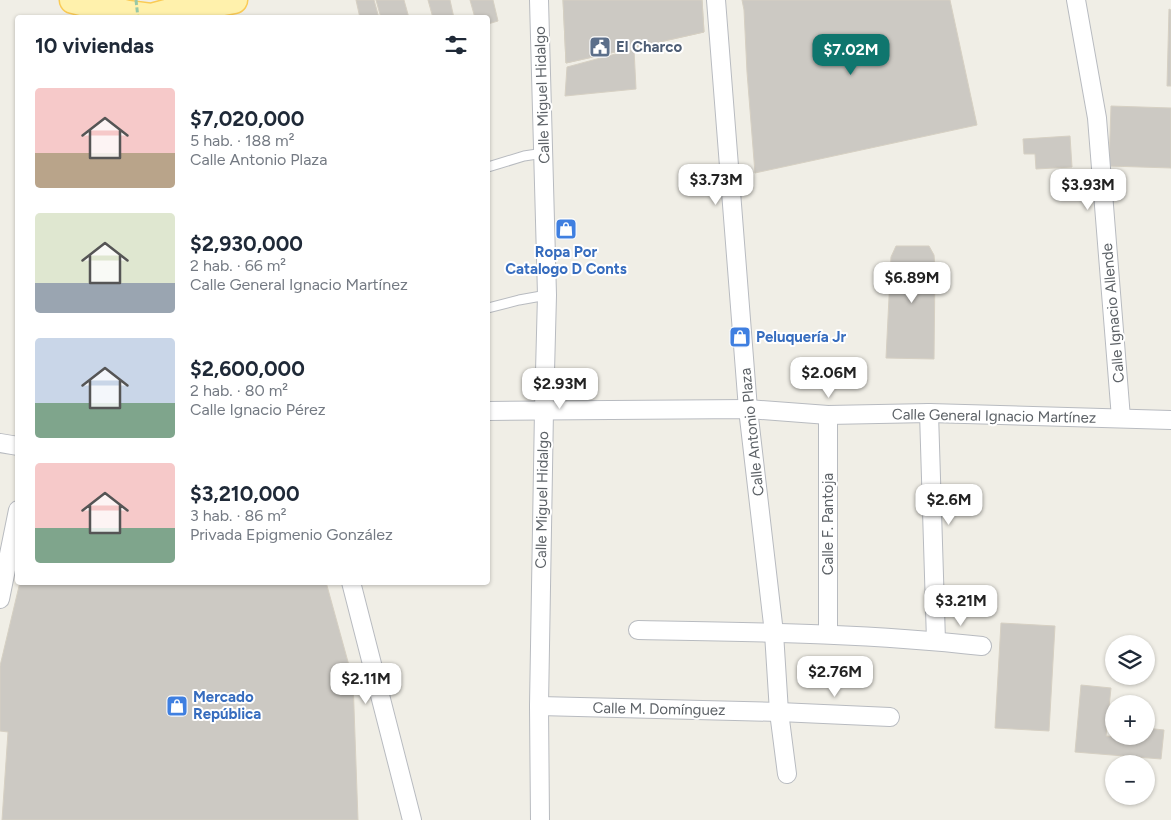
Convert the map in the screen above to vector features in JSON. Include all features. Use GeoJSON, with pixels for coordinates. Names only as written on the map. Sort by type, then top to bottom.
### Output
{"type":"FeatureCollection","features":[{"type":"Feature","properties":{"kind":"main road"},"geometry":{"type":"LineString","coordinates":[[73,0],[125,11]]}},
{"type":"Feature","properties":{"kind":"main road"},"geometry":{"type":"LineString","coordinates":[[171,15],[234,0]]}},
{"type":"Feature","properties":{"kind":"street","name":"Calle Miguel Hidalgo"},"geometry":{"type":"LineString","coordinates":[[540,0],[547,295],[539,706],[540,820]]}},
{"type":"Feature","properties":{"kind":"street","name":"Calle Antonio Plaza"},"geometry":{"type":"LineString","coordinates":[[716,0],[748,409],[774,632],[778,712],[787,774]]}},
{"type":"Feature","properties":{"kind":"street","name":"Calle Ignacio Allende"},"geometry":{"type":"LineString","coordinates":[[1076,0],[1097,118],[1121,418]]}},
{"type":"Feature","properties":{"kind":"street","name":"Calle General Ignacio Martínez"},"geometry":{"type":"LineString","coordinates":[[490,411],[748,409],[828,415],[929,413],[1171,420]]}},
{"type":"Feature","properties":{"kind":"street"},"geometry":{"type":"LineString","coordinates":[[929,413],[936,641]]}},
{"type":"Feature","properties":{"kind":"street","name":"Calle F. Pantoja"},"geometry":{"type":"LineString","coordinates":[[828,415],[828,634]]}},
{"type":"Feature","properties":{"kind":"street"},"geometry":{"type":"LineString","coordinates":[[0,443],[15,446]]}},
{"type":"Feature","properties":{"kind":"street"},"geometry":{"type":"LineString","coordinates":[[0,599],[15,525]]}},
{"type":"Feature","properties":{"kind":"street"},"geometry":{"type":"LineString","coordinates":[[352,585],[412,820]]}},
{"type":"Feature","properties":{"kind":"street"},"geometry":{"type":"LineString","coordinates":[[638,630],[828,634],[982,646]]}},
{"type":"Feature","properties":{"kind":"street","name":"Calle M. Domínguez"},"geometry":{"type":"LineString","coordinates":[[539,706],[890,717]]}},
{"type":"Feature","properties":{"kind":"lane"},"geometry":{"type":"LineString","coordinates":[[490,166],[524,156],[544,153]]}},
{"type":"Feature","properties":{"kind":"lane"},"geometry":{"type":"LineString","coordinates":[[490,307],[547,295]]}},
{"type":"Feature","properties":{"kind":"building"},"geometry":{"type":"Polygon","coordinates":[[[356,0],[374,0],[378,15],[359,15],[356,0]]]}},
{"type":"Feature","properties":{"kind":"building"},"geometry":{"type":"Polygon","coordinates":[[[376,0],[404,0],[408,15],[380,15],[376,0]]]}},
{"type":"Feature","properties":{"kind":"building"},"geometry":{"type":"Polygon","coordinates":[[[428,0],[450,0],[453,15],[432,15],[428,0]]]}},
{"type":"Feature","properties":{"kind":"building"},"geometry":{"type":"Polygon","coordinates":[[[470,0],[493,0],[498,21],[490,23],[490,15],[474,15],[470,0]]]}},
{"type":"Feature","properties":{"kind":"building","name":"El Charco"},"geometry":{"type":"Polygon","coordinates":[[[563,0],[586,0],[583,38],[677,18],[679,0],[702,0],[704,32],[566,63],[563,0]]]}},
{"type":"Feature","properties":{"kind":"building","name":"El Charco"},"geometry":{"type":"Polygon","coordinates":[[[563,0],[702,0],[704,32],[566,63],[563,0]]]}},
{"type":"Feature","properties":{"kind":"building"},"geometry":{"type":"Polygon","coordinates":[[[742,0],[950,0],[977,125],[755,173],[742,0]]]}},
{"type":"Feature","properties":{"kind":"building"},"geometry":{"type":"Polygon","coordinates":[[[1169,9],[1171,10],[1171,86],[1167,86],[1169,9]]]}},
{"type":"Feature","properties":{"kind":"building"},"geometry":{"type":"Polygon","coordinates":[[[634,49],[636,89],[565,96],[567,67],[634,49]]]}},
{"type":"Feature","properties":{"kind":"building"},"geometry":{"type":"Polygon","coordinates":[[[1111,106],[1171,108],[1171,168],[1109,166],[1111,106]]]}},
{"type":"Feature","properties":{"kind":"building"},"geometry":{"type":"Polygon","coordinates":[[[1070,136],[1072,167],[1036,169],[1035,154],[1024,154],[1023,139],[1070,136]]]}},
{"type":"Feature","properties":{"kind":"building"},"geometry":{"type":"Polygon","coordinates":[[[896,246],[929,246],[934,255],[934,359],[886,358],[891,257],[896,246]]]}},
{"type":"Feature","properties":{"kind":"building","name":"Mercado República"},"geometry":{"type":"Polygon","coordinates":[[[19,585],[327,585],[353,680],[358,820],[2,820],[8,732],[0,731],[0,666],[19,585]]]}},
{"type":"Feature","properties":{"kind":"building"},"geometry":{"type":"Polygon","coordinates":[[[1001,623],[1055,626],[1049,731],[995,728],[1001,623]]]}},
{"type":"Feature","properties":{"kind":"building"},"geometry":{"type":"Polygon","coordinates":[[[1081,685],[1111,688],[1110,695],[1105,695],[1105,745],[1155,745],[1155,729],[1164,730],[1161,759],[1155,759],[1155,755],[1112,755],[1075,752],[1081,685]]]}},
{"type":"Feature","properties":{"kind":"place","name":"El Charco"},"geometry":{"type":"Point","coordinates":[600,47]}},
{"type":"Feature","properties":{"kind":"place","name":"Ropa Por Catalogo D Conts"},"geometry":{"type":"Point","coordinates":[566,229]}},
{"type":"Feature","properties":{"kind":"place","name":"Peluquería Jr"},"geometry":{"type":"Point","coordinates":[740,337]}},
{"type":"Feature","properties":{"kind":"place","name":"Mercado República"},"geometry":{"type":"Point","coordinates":[177,706]}}]}
